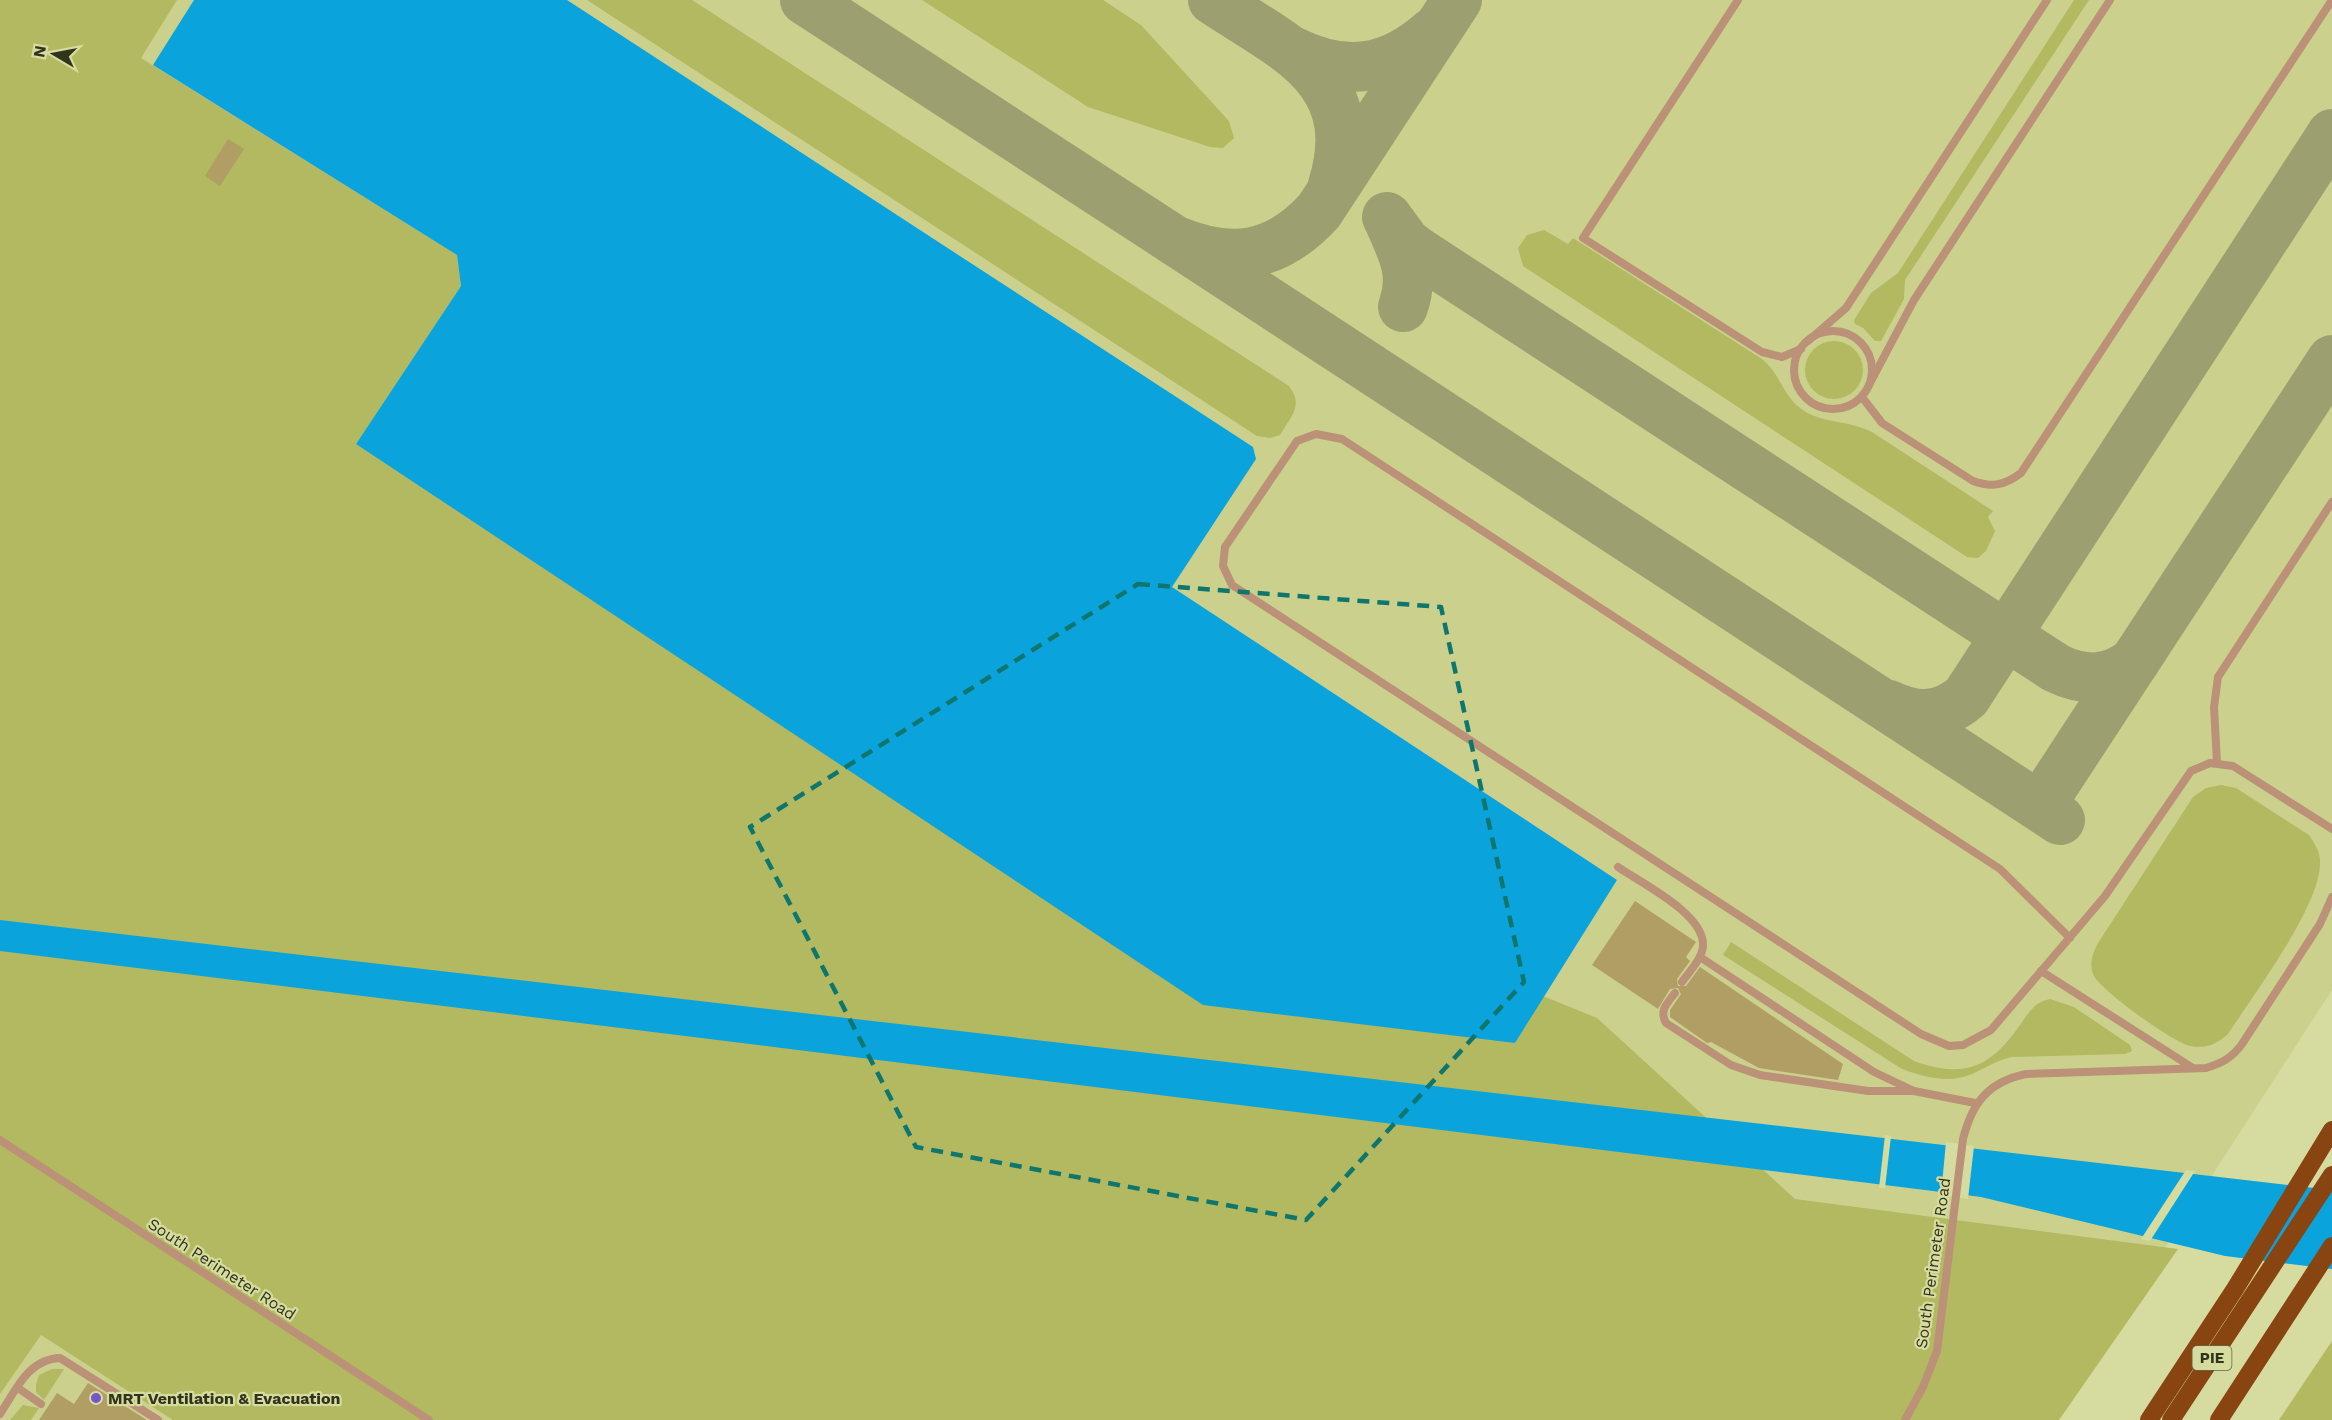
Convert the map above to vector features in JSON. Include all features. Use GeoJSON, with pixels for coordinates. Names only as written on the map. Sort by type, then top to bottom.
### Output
{"type":"FeatureCollection","features":[{"type":"Feature","properties":{"kind":"highway"},"geometry":{"type":"LineString","coordinates":[[2149,1420],[2235,1289],[2332,1130]]}},
{"type":"Feature","properties":{"kind":"highway","name":"PIE"},"geometry":{"type":"LineString","coordinates":[[2172,1420],[2332,1175]]}},
{"type":"Feature","properties":{"kind":"highway","name":"PIE"},"geometry":{"type":"LineString","coordinates":[[2219,1420],[2332,1246]]}},
{"type":"Feature","properties":{"kind":"lane"},"geometry":{"type":"LineString","coordinates":[[1738,0],[1583,238],[1762,352],[1782,357],[1801,349]]}},
{"type":"Feature","properties":{"kind":"lane"},"geometry":{"type":"LineString","coordinates":[[2048,0],[1846,308],[1801,349],[1794,372],[1803,394],[1812,403],[1824,408],[1838,409],[1851,405],[1862,397],[1914,300],[2110,0]]}},
{"type":"Feature","properties":{"kind":"lane"},"geometry":{"type":"LineString","coordinates":[[1862,397],[1882,423],[1973,481],[1985,486],[2000,485],[2021,473],[2332,0]]}},
{"type":"Feature","properties":{"kind":"lane"},"geometry":{"type":"LineString","coordinates":[[1808,341],[1831,331],[1855,337],[1864,346],[1870,359],[1872,372],[1869,386]]}},
{"type":"Feature","properties":{"kind":"lane"},"geometry":{"type":"LineString","coordinates":[[2070,938],[2000,869],[1342,439],[1316,434],[1297,441],[1225,547],[1223,566],[1233,585],[1935,1042],[1949,1046],[1964,1045],[1977,1040],[1990,1030],[2070,938],[2121,875],[2182,782],[2191,771],[2201,765],[2217,763],[2242,771],[2332,829]]}},
{"type":"Feature","properties":{"kind":"lane"},"geometry":{"type":"LineString","coordinates":[[2217,763],[2214,707],[2218,678],[2332,501]]}},
{"type":"Feature","properties":{"kind":"lane"},"geometry":{"type":"LineString","coordinates":[[1618,867],[1693,920],[1702,937],[1700,957],[1682,982]]}},
{"type":"Feature","properties":{"kind":"lane"},"geometry":{"type":"LineString","coordinates":[[1700,957],[1874,1072],[1914,1090],[1975,1103],[1999,1082],[2026,1074],[2193,1068],[2214,1066],[2234,1055],[2320,924],[2332,897]]}},
{"type":"Feature","properties":{"kind":"lane"},"geometry":{"type":"LineString","coordinates":[[2041,971],[2193,1068]]}},
{"type":"Feature","properties":{"kind":"lane"},"geometry":{"type":"LineString","coordinates":[[1675,993],[1664,1007],[1662,1015],[1666,1023],[1731,1065],[1772,1078],[1868,1091],[1914,1090]]}},
{"type":"Feature","properties":{"kind":"lane","name":"South Perimeter Road"},"geometry":{"type":"LineString","coordinates":[[1905,1420],[1923,1387],[1937,1351],[1964,1139],[1975,1103]]}},
{"type":"Feature","properties":{"kind":"lane","name":"South Perimeter Road"},"geometry":{"type":"LineString","coordinates":[[0,1140],[429,1420]]}},
{"type":"Feature","properties":{"kind":"lane"},"geometry":{"type":"LineString","coordinates":[[0,1414],[39,1362],[60,1358],[158,1420]]}},
{"type":"Feature","properties":{"kind":"lane"},"geometry":{"type":"LineString","coordinates":[[18,1388],[41,1404]]}},
{"type":"Feature","properties":{"kind":"highlighted area"},"geometry":{"type":"Polygon","coordinates":[[[1138,584],[1441,607],[1524,982],[1306,1220],[916,1147],[750,827],[1138,584]]]}},
{"type":"Feature","properties":{"kind":"shaded area"},"geometry":{"type":"Polygon","coordinates":[[[0,0],[2332,0],[2332,990],[2054,1420],[0,1420],[0,0]]]}},
{"type":"Feature","properties":{"kind":"shaded area"},"geometry":{"type":"Polygon","coordinates":[[[0,0],[177,0],[141,58],[457,255],[461,286],[356,444],[1515,1043],[1543,996],[1597,1018],[1795,1199],[2178,1249],[2059,1420],[173,1420],[41,1335],[0,1394],[0,0]]]}},
{"type":"Feature","properties":{"kind":"shaded area"},"geometry":{"type":"Polygon","coordinates":[[[587,0],[692,0],[1289,386],[1296,405],[1292,416],[1280,435],[1270,438],[1257,436],[587,0]]]}},
{"type":"Feature","properties":{"kind":"shaded area"},"geometry":{"type":"Polygon","coordinates":[[[922,0],[1103,0],[1141,25],[1229,121],[1234,138],[1223,148],[1210,147],[1088,107],[922,0]]]}},
{"type":"Feature","properties":{"kind":"shaded area"},"geometry":{"type":"Polygon","coordinates":[[[2074,0],[2089,0],[1905,280],[1904,299],[1881,341],[1875,341],[1863,328],[1855,324],[1854,320],[1871,293],[1898,273],[2074,0]]]}},
{"type":"Feature","properties":{"kind":"shaded area"},"geometry":{"type":"Polygon","coordinates":[[[1544,230],[1568,244],[1573,238],[1762,359],[1773,370],[1794,403],[1800,408],[1817,417],[1854,425],[1872,432],[1993,511],[1988,517],[1995,531],[1986,551],[1978,558],[1967,557],[1523,266],[1518,248],[1527,235],[1544,230]]]}},
{"type":"Feature","properties":{"kind":"shaded area"},"geometry":{"type":"Polygon","coordinates":[[[1834,341],[1845,343],[1858,354],[1863,370],[1861,381],[1850,394],[1834,399],[1823,397],[1810,386],[1805,370],[1807,359],[1818,346],[1834,341]]]}},
{"type":"Feature","properties":{"kind":"shaded area"},"geometry":{"type":"Polygon","coordinates":[[[2221,785],[2236,788],[2309,835],[2319,852],[2320,864],[2317,882],[2309,904],[2297,927],[2228,1034],[2211,1045],[2196,1047],[2181,1043],[2169,1036],[2122,1003],[2098,981],[2093,974],[2092,962],[2098,943],[2193,797],[2206,788],[2221,785]]]}},
{"type":"Feature","properties":{"kind":"shaded area"},"geometry":{"type":"Polygon","coordinates":[[[1731,942],[1914,1061],[1932,1066],[1962,1069],[1986,1060],[2009,1040],[2033,1008],[2040,1002],[2050,999],[2074,1007],[2130,1045],[2132,1051],[2125,1054],[2011,1057],[1972,1074],[1954,1079],[1919,1075],[1902,1069],[1723,955],[1731,942]]]}},
{"type":"Feature","properties":{"kind":"shaded area"},"geometry":{"type":"Polygon","coordinates":[[[2332,1341],[2332,1420],[2279,1420],[2332,1341]]]}},
{"type":"Feature","properties":{"kind":"shaded area"},"geometry":{"type":"Polygon","coordinates":[[[52,1369],[64,1369],[44,1400],[36,1392],[36,1384],[39,1375],[52,1369]]]}},
{"type":"Feature","properties":{"kind":"shaded area"},"geometry":{"type":"Polygon","coordinates":[[[23,1405],[39,1408],[31,1420],[10,1420],[23,1405]]]}},
{"type":"Feature","properties":{"kind":"water"},"geometry":{"type":"Polygon","coordinates":[[[194,0],[567,0],[1253,447],[1256,459],[1172,587],[1617,880],[1515,1043],[1203,1005],[356,444],[461,286],[457,255],[153,65],[194,0]]]}},
{"type":"Feature","properties":{"kind":"water"},"geometry":{"type":"Polygon","coordinates":[[[0,920],[2332,1190],[2332,1269],[2225,1256],[1981,1197],[0,951],[0,920]]]}},
{"type":"Feature","properties":{"kind":"pier"},"geometry":{"type":"Polygon","coordinates":[[[1885,1135],[1891,1136],[1885,1188],[1879,1188],[1885,1135]]]}},
{"type":"Feature","properties":{"kind":"pier"},"geometry":{"type":"Polygon","coordinates":[[[1946,1142],[1974,1146],[1968,1199],[1941,1195],[1946,1142]]]}},
{"type":"Feature","properties":{"kind":"pier"},"geometry":{"type":"Polygon","coordinates":[[[2186,1170],[2195,1171],[2150,1241],[2141,1239],[2186,1170]]]}},
{"type":"Feature","properties":{"kind":"building"},"geometry":{"type":"Polygon","coordinates":[[[228,139],[244,149],[220,186],[205,176],[228,139]]]}},
{"type":"Feature","properties":{"kind":"building"},"geometry":{"type":"Polygon","coordinates":[[[1635,901],[1696,942],[1686,957],[1690,961],[1677,979],[1678,986],[1686,986],[1700,967],[1843,1064],[1838,1080],[1759,1068],[1711,1042],[1707,1043],[1670,1017],[1670,1010],[1681,994],[1678,988],[1670,989],[1658,1009],[1592,965],[1635,901]]]}},
{"type":"Feature","properties":{"kind":"building","name":"MRT Ventilation & Evacuation"},"geometry":{"type":"Polygon","coordinates":[[[88,1383],[147,1420],[39,1420],[57,1393],[74,1404],[88,1383]]]}},
{"type":"Feature","properties":{"kind":"taxiway"},"geometry":{"type":"LineString","coordinates":[[805,0],[1174,240],[1195,248],[1234,254],[1270,247],[1286,239],[1303,227],[1319,211],[1457,0]]}},
{"type":"Feature","properties":{"kind":"taxiway"},"geometry":{"type":"LineString","coordinates":[[1213,0],[1292,52],[1313,71],[1329,93],[1338,118],[1340,149],[1333,185]]}},
{"type":"Feature","properties":{"kind":"taxiway"},"geometry":{"type":"LineString","coordinates":[[1294,52],[1331,65],[1366,66],[1399,56],[1432,33]]}},
{"type":"Feature","properties":{"kind":"taxiway"},"geometry":{"type":"LineString","coordinates":[[1889,705],[1910,712],[1929,714],[1948,709],[1966,697],[2332,134]]}},
{"type":"Feature","properties":{"kind":"taxiway"},"geometry":{"type":"LineString","coordinates":[[1387,217],[1406,243],[1418,252],[2056,668],[2077,676],[2097,677],[2117,672],[2135,661]]}},
{"type":"Feature","properties":{"kind":"taxiway"},"geometry":{"type":"LineString","coordinates":[[1390,223],[1403,254],[1408,274],[1403,307]]}},
{"type":"Feature","properties":{"kind":"taxiway"},"geometry":{"type":"LineString","coordinates":[[1174,240],[2060,820]]}},
{"type":"Feature","properties":{"kind":"taxiway"},"geometry":{"type":"LineString","coordinates":[[2040,806],[2332,360]]}},
{"type":"Feature","properties":{"kind":"place","name":"MRT Ventilation & Evacuation"},"geometry":{"type":"Point","coordinates":[96,1398]}}]}
